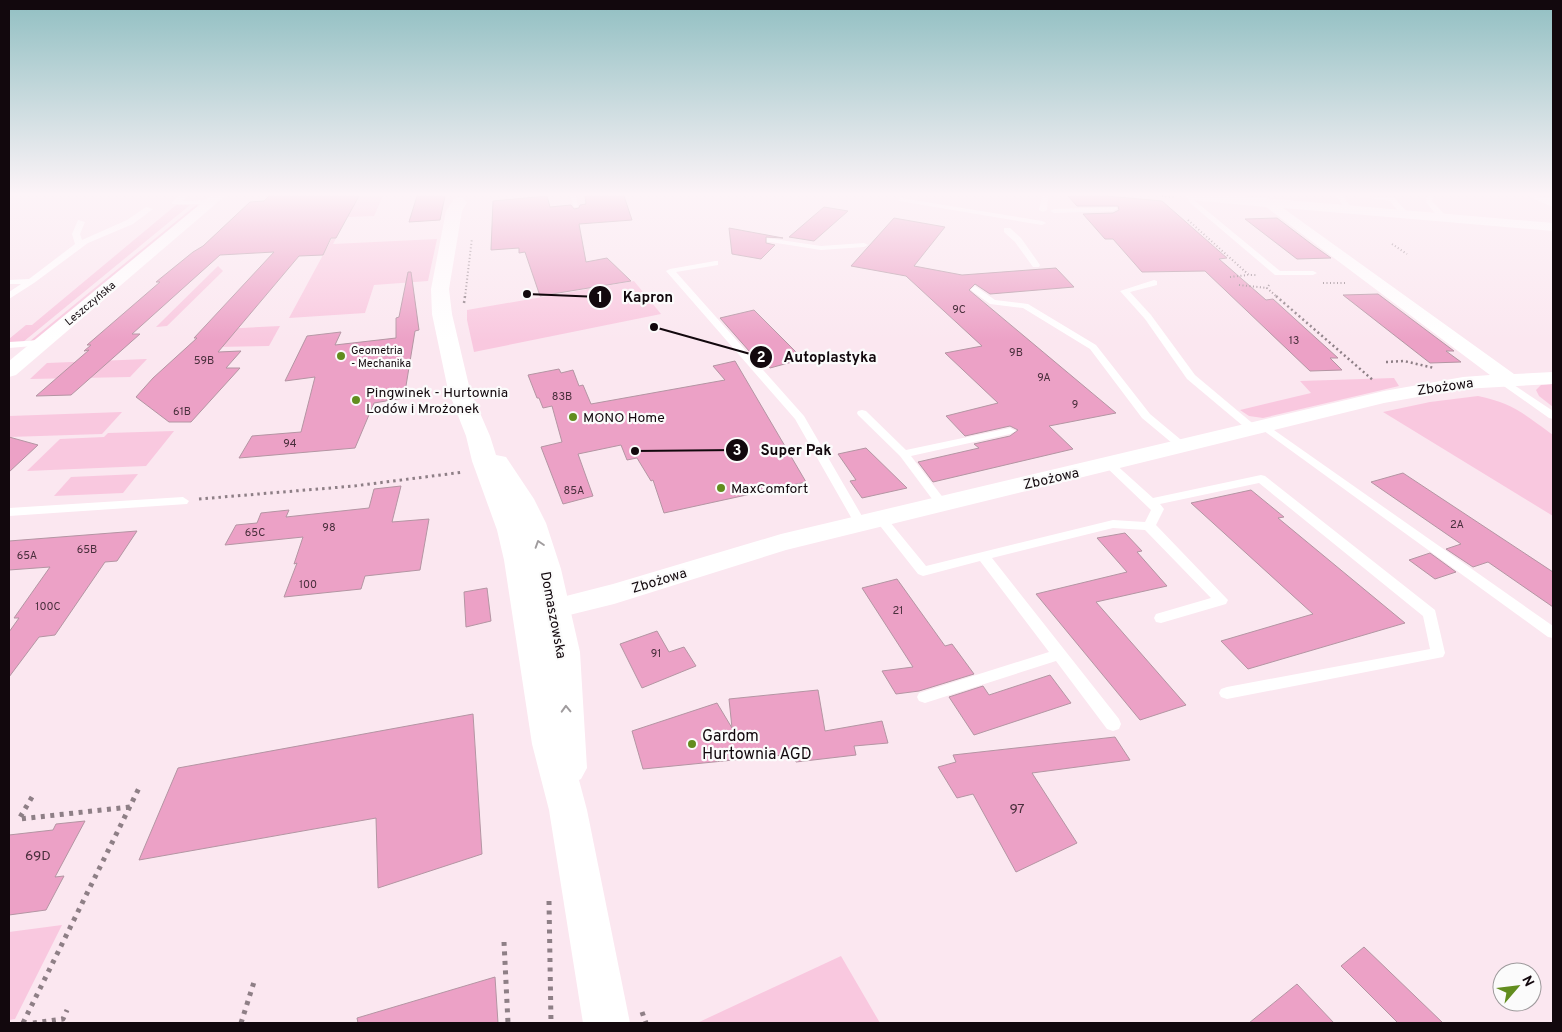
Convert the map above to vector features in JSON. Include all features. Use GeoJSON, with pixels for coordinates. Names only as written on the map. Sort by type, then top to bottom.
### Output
{"type":"FeatureCollection","features":[{"type":"Feature","properties":{"kind":"street","name":"Leszczyńska"},"geometry":{"type":"LineString","coordinates":[[9,371],[161,244]]}},
{"type":"Feature","properties":{"kind":"street","name":"Domaszowska"},"geometry":{"type":"LineString","coordinates":[[448,244],[440,289],[441,310],[451,360],[459,390],[478,436],[485,461],[511,530],[523,576],[542,611],[550,744],[568,810],[607,1023]]}},
{"type":"Feature","properties":{"kind":"street"},"geometry":{"type":"LineString","coordinates":[[1323,244],[1505,380]]}},
{"type":"Feature","properties":{"kind":"street","name":"Zbożowa"},"geometry":{"type":"LineString","coordinates":[[542,611],[622,591],[752,551],[870,521],[1390,396],[1463,383],[1553,378]]}},
{"type":"Feature","properties":{"kind":"lane"},"geometry":{"type":"LineString","coordinates":[[9,296],[79,244]]}},
{"type":"Feature","properties":{"kind":"lane"},"geometry":{"type":"LineString","coordinates":[[797,244],[821,248],[864,245]]}},
{"type":"Feature","properties":{"kind":"lane"},"geometry":{"type":"LineString","coordinates":[[1021,244],[1036,265]]}},
{"type":"Feature","properties":{"kind":"lane"},"geometry":{"type":"LineString","coordinates":[[1243,244],[1278,273],[1313,273]]}},
{"type":"Feature","properties":{"kind":"lane"},"geometry":{"type":"LineString","coordinates":[[715,263],[670,271],[800,418],[837,480],[870,521],[923,571],[1114,524],[1149,526],[1221,600],[1161,618]]}},
{"type":"Feature","properties":{"kind":"lane"},"geometry":{"type":"LineString","coordinates":[[9,282],[30,280]]}},
{"type":"Feature","properties":{"kind":"lane"},"geometry":{"type":"LineString","coordinates":[[1154,283],[1124,291],[1148,317],[1191,377],[1259,428],[1553,633]]}},
{"type":"Feature","properties":{"kind":"lane"},"geometry":{"type":"LineString","coordinates":[[975,289],[993,302],[1026,306],[1093,347],[1146,416],[1182,446]]}},
{"type":"Feature","properties":{"kind":"lane"},"geometry":{"type":"LineString","coordinates":[[9,345],[42,344]]}},
{"type":"Feature","properties":{"kind":"lane"},"geometry":{"type":"LineString","coordinates":[[1505,380],[1553,416]]}},
{"type":"Feature","properties":{"kind":"lane"},"geometry":{"type":"LineString","coordinates":[[862,413],[904,454],[942,504]]}},
{"type":"Feature","properties":{"kind":"lane"},"geometry":{"type":"LineString","coordinates":[[904,454],[1010,432]]}},
{"type":"Feature","properties":{"kind":"lane"},"geometry":{"type":"LineString","coordinates":[[1109,464],[1158,509],[1149,526]]}},
{"type":"Feature","properties":{"kind":"lane"},"geometry":{"type":"LineString","coordinates":[[1151,502],[1261,479],[1430,614],[1438,652],[1227,693]]}},
{"type":"Feature","properties":{"kind":"lane"},"geometry":{"type":"LineString","coordinates":[[9,512],[183,500]]}},
{"type":"Feature","properties":{"kind":"lane"},"geometry":{"type":"LineString","coordinates":[[983,556],[1113,724]]}},
{"type":"Feature","properties":{"kind":"lane"},"geometry":{"type":"LineString","coordinates":[[925,697],[1059,654]]}},
{"type":"Feature","properties":{"kind":"path"},"geometry":{"type":"LineString","coordinates":[[464,307],[470,244]]}},
{"type":"Feature","properties":{"kind":"path"},"geometry":{"type":"LineString","coordinates":[[1392,244],[1406,254]]}},
{"type":"Feature","properties":{"kind":"path"},"geometry":{"type":"LineString","coordinates":[[1230,276],[1249,275]]}},
{"type":"Feature","properties":{"kind":"path"},"geometry":{"type":"LineString","coordinates":[[1239,284],[1267,288],[1390,396]]}},
{"type":"Feature","properties":{"kind":"path"},"geometry":{"type":"LineString","coordinates":[[1267,288],[1269,285],[1276,285]]}},
{"type":"Feature","properties":{"kind":"path"},"geometry":{"type":"LineString","coordinates":[[1386,362],[1404,361],[1436,369]]}},
{"type":"Feature","properties":{"kind":"path"},"geometry":{"type":"LineString","coordinates":[[183,500],[344,487],[471,472]]}},
{"type":"Feature","properties":{"kind":"path"},"geometry":{"type":"LineString","coordinates":[[23,1023],[140,786]]}},
{"type":"Feature","properties":{"kind":"path"},"geometry":{"type":"LineString","coordinates":[[32,797],[19,820],[130,807]]}},
{"type":"Feature","properties":{"kind":"path"},"geometry":{"type":"LineString","coordinates":[[504,942],[508,1023]]}},
{"type":"Feature","properties":{"kind":"path"},"geometry":{"type":"LineString","coordinates":[[241,1023],[254,982]]}},
{"type":"Feature","properties":{"kind":"path"},"geometry":{"type":"LineString","coordinates":[[33,1023],[63,1019],[67,1010]]}},
{"type":"Feature","properties":{"kind":"shaded area"},"geometry":{"type":"Polygon","coordinates":[[[129,244],[142,244],[23,342],[9,343],[9,339],[26,325],[32,325],[129,244]]]}},
{"type":"Feature","properties":{"kind":"shaded area"},"geometry":{"type":"Polygon","coordinates":[[[148,244],[153,244],[39,339],[30,341],[148,244]]]}},
{"type":"Feature","properties":{"kind":"shaded area"},"geometry":{"type":"Polygon","coordinates":[[[329,244],[436,244],[428,281],[374,285],[365,313],[289,318],[329,244]]]}},
{"type":"Feature","properties":{"kind":"shaded area"},"geometry":{"type":"Polygon","coordinates":[[[218,266],[223,271],[167,326],[156,327],[218,266]]]}},
{"type":"Feature","properties":{"kind":"shaded area"},"geometry":{"type":"Polygon","coordinates":[[[634,281],[661,314],[474,352],[467,320],[467,310],[634,281]]]}},
{"type":"Feature","properties":{"kind":"shaded area"},"geometry":{"type":"Polygon","coordinates":[[[280,326],[269,346],[215,347],[222,329],[280,326]]]}},
{"type":"Feature","properties":{"kind":"shaded area"},"geometry":{"type":"Polygon","coordinates":[[[147,359],[130,377],[30,379],[47,363],[147,359]]]}},
{"type":"Feature","properties":{"kind":"shaded area"},"geometry":{"type":"Polygon","coordinates":[[[1394,378],[1399,386],[1263,418],[1249,416],[1240,410],[1311,393],[1300,381],[1394,378]]]}},
{"type":"Feature","properties":{"kind":"shaded area"},"geometry":{"type":"Polygon","coordinates":[[[1553,384],[1553,407],[1539,396],[1536,390],[1541,385],[1553,384]]]}},
{"type":"Feature","properties":{"kind":"shaded area"},"geometry":{"type":"Polygon","coordinates":[[[1478,396],[1510,406],[1553,435],[1553,516],[1383,412],[1430,402],[1478,396]]]}},
{"type":"Feature","properties":{"kind":"shaded area"},"geometry":{"type":"Polygon","coordinates":[[[122,412],[102,434],[9,437],[9,416],[122,412]]]}},
{"type":"Feature","properties":{"kind":"shaded area"},"geometry":{"type":"Polygon","coordinates":[[[174,431],[146,466],[27,471],[60,439],[104,437],[108,433],[174,431]]]}},
{"type":"Feature","properties":{"kind":"shaded area"},"geometry":{"type":"Polygon","coordinates":[[[138,474],[123,493],[54,496],[71,477],[138,474]]]}},
{"type":"Feature","properties":{"kind":"shaded area"},"geometry":{"type":"Polygon","coordinates":[[[62,925],[15,1019],[9,1020],[9,932],[62,925]]]}},
{"type":"Feature","properties":{"kind":"shaded area"},"geometry":{"type":"Polygon","coordinates":[[[841,956],[880,1023],[697,1023],[841,956]]]}},
{"type":"Feature","properties":{"kind":"building"},"geometry":{"type":"Polygon","coordinates":[[[205,244],[328,244],[323,255],[299,256],[218,352],[241,351],[226,368],[240,368],[191,422],[169,422],[136,397],[153,378],[197,338],[194,338],[274,252],[220,255],[132,334],[140,334],[71,395],[36,396],[89,350],[84,351],[91,345],[87,345],[160,282],[156,282],[205,244]]]}},
{"type":"Feature","properties":{"kind":"building"},"geometry":{"type":"Polygon","coordinates":[[[491,244],[583,244],[586,262],[607,258],[631,281],[540,296],[525,252],[519,253],[519,248],[491,250],[491,244]]]}},
{"type":"Feature","properties":{"kind":"building"},"geometry":{"type":"Polygon","coordinates":[[[731,244],[775,245],[761,259],[732,254],[731,244]]]}},
{"type":"Feature","properties":{"kind":"building"},"geometry":{"type":"Polygon","coordinates":[[[871,244],[931,244],[914,266],[962,275],[1056,268],[1074,287],[990,294],[975,284],[969,290],[1116,413],[1049,426],[1073,449],[933,482],[918,462],[979,448],[974,444],[1010,436],[1018,430],[1010,426],[965,436],[946,416],[998,403],[945,353],[982,346],[906,276],[851,266],[871,244]]]}},
{"type":"Feature","properties":{"kind":"building"},"geometry":{"type":"Polygon","coordinates":[[[1118,244],[1211,244],[1227,258],[1219,259],[1266,300],[1273,299],[1338,358],[1330,358],[1342,370],[1310,371],[1205,271],[1142,272],[1118,244]]]}},
{"type":"Feature","properties":{"kind":"building"},"geometry":{"type":"Polygon","coordinates":[[[1278,244],[1312,244],[1331,258],[1297,259],[1278,244]]]}},
{"type":"Feature","properties":{"kind":"building"},"geometry":{"type":"Polygon","coordinates":[[[408,272],[411,272],[419,330],[415,331],[404,398],[374,403],[355,448],[239,458],[252,436],[301,432],[315,377],[285,381],[307,336],[341,332],[335,345],[396,338],[396,318],[399,317],[408,272]]]}},
{"type":"Feature","properties":{"kind":"building"},"geometry":{"type":"Polygon","coordinates":[[[1378,294],[1454,351],[1446,351],[1461,362],[1430,363],[1343,295],[1378,294]]]}},
{"type":"Feature","properties":{"kind":"building"},"geometry":{"type":"Polygon","coordinates":[[[754,310],[803,359],[770,368],[762,357],[757,360],[720,318],[754,310]]]}},
{"type":"Feature","properties":{"kind":"building"},"geometry":{"type":"Polygon","coordinates":[[[735,361],[806,482],[664,513],[653,480],[651,481],[637,458],[627,460],[621,445],[578,454],[593,496],[563,504],[541,447],[562,442],[552,406],[543,408],[528,375],[559,369],[561,373],[573,370],[579,386],[583,385],[591,404],[725,380],[713,366],[735,361]]]}},
{"type":"Feature","properties":{"kind":"building"},"geometry":{"type":"Polygon","coordinates":[[[9,437],[38,445],[9,472],[9,437]]]}},
{"type":"Feature","properties":{"kind":"building"},"geometry":{"type":"Polygon","coordinates":[[[866,448],[907,488],[862,498],[850,481],[856,480],[838,454],[866,448]]]}},
{"type":"Feature","properties":{"kind":"building"},"geometry":{"type":"Polygon","coordinates":[[[1403,473],[1553,572],[1553,607],[1488,562],[1473,567],[1446,549],[1461,544],[1371,482],[1403,473]]]}},
{"type":"Feature","properties":{"kind":"building"},"geometry":{"type":"Polygon","coordinates":[[[401,486],[392,522],[429,519],[420,570],[365,576],[361,589],[284,597],[297,563],[294,564],[303,537],[225,545],[236,525],[257,523],[261,513],[289,510],[286,517],[369,508],[374,489],[401,486]]]}},
{"type":"Feature","properties":{"kind":"building"},"geometry":{"type":"Polygon","coordinates":[[[1251,490],[1284,517],[1278,518],[1405,623],[1248,669],[1221,641],[1313,614],[1191,503],[1251,490]]]}},
{"type":"Feature","properties":{"kind":"building"},"geometry":{"type":"Polygon","coordinates":[[[137,531],[117,561],[105,562],[55,635],[39,637],[9,677],[9,632],[19,618],[14,618],[50,567],[9,570],[9,541],[137,531]]]}},
{"type":"Feature","properties":{"kind":"building"},"geometry":{"type":"Polygon","coordinates":[[[1125,533],[1142,551],[1137,552],[1167,586],[1096,602],[1186,705],[1140,720],[1036,594],[1127,572],[1097,538],[1125,533]]]}},
{"type":"Feature","properties":{"kind":"building"},"geometry":{"type":"Polygon","coordinates":[[[1430,553],[1456,572],[1435,579],[1409,560],[1430,553]]]}},
{"type":"Feature","properties":{"kind":"building"},"geometry":{"type":"Polygon","coordinates":[[[897,579],[945,646],[952,644],[974,674],[919,691],[896,694],[882,671],[913,667],[862,588],[897,579]]]}},
{"type":"Feature","properties":{"kind":"building"},"geometry":{"type":"Polygon","coordinates":[[[487,588],[491,621],[466,627],[464,592],[487,588]]]}},
{"type":"Feature","properties":{"kind":"building"},"geometry":{"type":"Polygon","coordinates":[[[657,631],[669,652],[684,647],[696,666],[642,688],[620,644],[657,631]]]}},
{"type":"Feature","properties":{"kind":"building"},"geometry":{"type":"Polygon","coordinates":[[[1050,675],[1071,703],[974,735],[949,697],[983,686],[989,695],[1050,675]]]}},
{"type":"Feature","properties":{"kind":"building"},"geometry":{"type":"Polygon","coordinates":[[[818,690],[825,731],[882,721],[888,743],[854,746],[856,755],[796,762],[794,754],[643,769],[632,731],[717,703],[732,728],[729,699],[818,690]]]}},
{"type":"Feature","properties":{"kind":"building"},"geometry":{"type":"Polygon","coordinates":[[[473,714],[482,854],[378,888],[376,818],[139,860],[178,768],[473,714]]]}},
{"type":"Feature","properties":{"kind":"building"},"geometry":{"type":"Polygon","coordinates":[[[1115,737],[1130,760],[1032,773],[1077,843],[1016,872],[973,794],[957,798],[938,767],[956,762],[953,755],[1115,737]]]}},
{"type":"Feature","properties":{"kind":"building"},"geometry":{"type":"Polygon","coordinates":[[[85,821],[55,877],[64,876],[46,910],[9,915],[9,835],[53,830],[56,824],[85,821]]]}},
{"type":"Feature","properties":{"kind":"building"},"geometry":{"type":"Polygon","coordinates":[[[1364,947],[1443,1023],[1398,1023],[1341,966],[1364,947]]]}},
{"type":"Feature","properties":{"kind":"building"},"geometry":{"type":"Polygon","coordinates":[[[495,977],[498,1023],[358,1023],[357,1018],[495,977]]]}},
{"type":"Feature","properties":{"kind":"building"},"geometry":{"type":"Polygon","coordinates":[[[1297,984],[1334,1023],[1249,1023],[1297,984]]]}},
{"type":"Feature","properties":{"kind":"place","name":"Kapron"},"geometry":{"type":"Point","coordinates":[527,294]}},
{"type":"Feature","properties":{"kind":"place","name":"Autoplastyka"},"geometry":{"type":"Point","coordinates":[654,327]}},
{"type":"Feature","properties":{"kind":"place","name":"Geometria - Mechanika"},"geometry":{"type":"Point","coordinates":[341,356]}},
{"type":"Feature","properties":{"kind":"place","name":"Pingwinek - Hurtownia Lodów i Mrożonek"},"geometry":{"type":"Point","coordinates":[356,400]}},
{"type":"Feature","properties":{"kind":"place","name":"MONO Home"},"geometry":{"type":"Point","coordinates":[573,417]}},
{"type":"Feature","properties":{"kind":"place","name":"Super Pak"},"geometry":{"type":"Point","coordinates":[635,451]}},
{"type":"Feature","properties":{"kind":"place","name":"MaxComfort"},"geometry":{"type":"Point","coordinates":[721,488]}},
{"type":"Feature","properties":{"kind":"place","name":"Gardom Hurtownia AGD"},"geometry":{"type":"Point","coordinates":[692,744]}}]}
